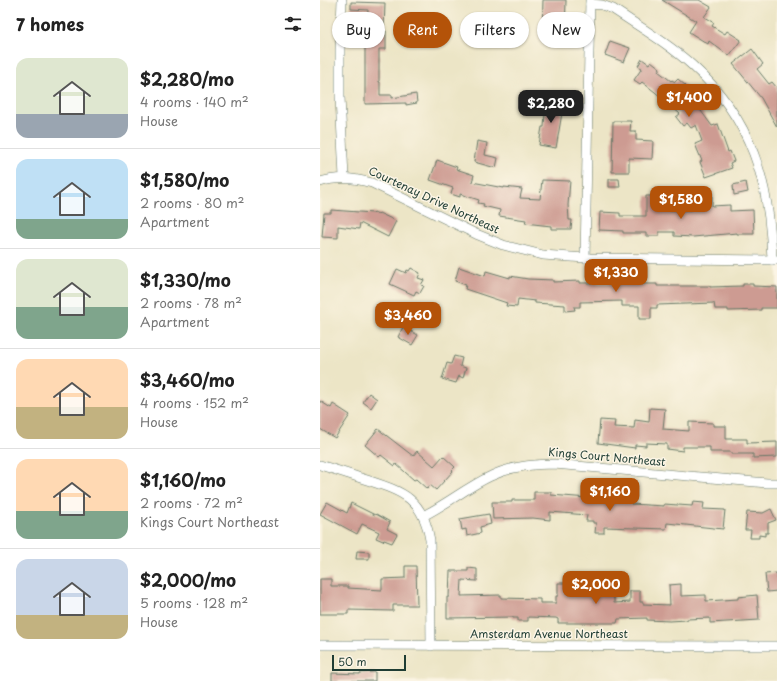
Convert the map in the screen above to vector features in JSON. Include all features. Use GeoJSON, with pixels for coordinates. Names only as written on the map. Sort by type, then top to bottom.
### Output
{"type":"FeatureCollection","features":[{"type":"Feature","properties":{"kind":"street"},"geometry":{"type":"LineString","coordinates":[[342,0],[340,97],[344,177]]}},
{"type":"Feature","properties":{"kind":"street"},"geometry":{"type":"LineString","coordinates":[[585,258],[590,2],[613,9],[676,53],[705,78],[727,104],[747,137],[761,172],[767,202],[775,260]]}},
{"type":"Feature","properties":{"kind":"street","name":"Courtenay Drive Northeast"},"geometry":{"type":"LineString","coordinates":[[320,182],[328,179],[344,177],[372,183],[476,234],[503,245],[543,255],[585,258],[775,260]]}},
{"type":"Feature","properties":{"kind":"street","name":"Kings Court Northeast"},"geometry":{"type":"LineString","coordinates":[[423,516],[492,475],[513,468],[535,464],[554,464],[777,483]]}},
{"type":"Feature","properties":{"kind":"street"},"geometry":{"type":"LineString","coordinates":[[320,465],[395,489],[412,500],[423,516],[428,526],[430,540],[431,646]]}},
{"type":"Feature","properties":{"kind":"street","name":"Amsterdam Avenue Northeast"},"geometry":{"type":"LineString","coordinates":[[320,645],[777,646]]}},
{"type":"Feature","properties":{"kind":"building"},"geometry":{"type":"Polygon","coordinates":[[[543,0],[566,0],[566,12],[543,12],[543,0]]]}},
{"type":"Feature","properties":{"kind":"building"},"geometry":{"type":"Polygon","coordinates":[[[662,0],[699,0],[711,7],[704,17],[714,23],[712,26],[725,34],[727,31],[741,40],[729,56],[709,41],[708,44],[689,32],[696,21],[662,0]]]}},
{"type":"Feature","properties":{"kind":"building"},"geometry":{"type":"Polygon","coordinates":[[[351,2],[385,3],[385,12],[368,12],[368,10],[351,9],[351,2]]]}},
{"type":"Feature","properties":{"kind":"building"},"geometry":{"type":"Polygon","coordinates":[[[386,31],[386,49],[379,49],[380,95],[392,95],[392,98],[416,94],[417,103],[406,105],[406,103],[365,104],[365,48],[385,48],[386,31]]]}},
{"type":"Feature","properties":{"kind":"building"},"geometry":{"type":"Polygon","coordinates":[[[610,41],[630,48],[624,62],[605,55],[610,41]]]}},
{"type":"Feature","properties":{"kind":"building"},"geometry":{"type":"Polygon","coordinates":[[[752,49],[763,64],[757,69],[769,84],[772,82],[777,88],[777,127],[761,98],[733,64],[752,49]]]}},
{"type":"Feature","properties":{"kind":"building"},"geometry":{"type":"Polygon","coordinates":[[[642,59],[649,64],[651,61],[660,68],[658,71],[671,81],[672,80],[675,82],[678,79],[686,86],[683,89],[712,126],[718,124],[728,152],[730,151],[734,161],[730,163],[732,168],[706,177],[700,162],[702,161],[695,144],[702,141],[696,125],[691,128],[687,123],[683,126],[676,117],[680,114],[642,82],[640,84],[634,80],[642,68],[638,66],[642,59]]]}},
{"type":"Feature","properties":{"kind":"building"},"geometry":{"type":"Polygon","coordinates":[[[546,99],[557,100],[557,103],[561,104],[562,113],[556,148],[539,145],[542,127],[544,127],[546,99]]]}},
{"type":"Feature","properties":{"kind":"building"},"geometry":{"type":"Polygon","coordinates":[[[613,121],[631,121],[630,131],[636,131],[636,140],[653,141],[652,159],[629,158],[629,172],[612,172],[613,121]]]}},
{"type":"Feature","properties":{"kind":"building"},"geometry":{"type":"Polygon","coordinates":[[[477,141],[487,143],[485,155],[498,158],[496,168],[474,162],[477,141]]]}},
{"type":"Feature","properties":{"kind":"building"},"geometry":{"type":"Polygon","coordinates":[[[437,160],[457,167],[456,169],[474,175],[472,182],[504,188],[522,189],[520,198],[540,199],[542,180],[570,181],[568,205],[569,220],[572,220],[571,229],[551,229],[551,226],[525,223],[526,220],[499,216],[500,210],[483,206],[484,204],[478,203],[479,200],[460,194],[460,197],[451,194],[453,188],[430,180],[437,160]]]}},
{"type":"Feature","properties":{"kind":"building"},"geometry":{"type":"Polygon","coordinates":[[[609,179],[619,179],[620,187],[609,187],[609,179]]]}},
{"type":"Feature","properties":{"kind":"building"},"geometry":{"type":"Polygon","coordinates":[[[746,182],[748,192],[734,195],[733,185],[746,182]]]}},
{"type":"Feature","properties":{"kind":"building"},"geometry":{"type":"Polygon","coordinates":[[[704,193],[712,193],[712,206],[730,205],[730,211],[753,210],[754,234],[737,233],[693,237],[674,236],[674,232],[659,232],[659,236],[646,236],[646,233],[623,233],[623,231],[599,230],[600,212],[620,213],[620,216],[646,216],[646,196],[668,196],[668,210],[692,210],[692,205],[704,205],[704,193]]]}},
{"type":"Feature","properties":{"kind":"building"},"geometry":{"type":"Polygon","coordinates":[[[331,210],[374,212],[396,221],[388,237],[360,223],[359,229],[338,226],[338,238],[322,237],[324,213],[331,213],[331,210]]]}},
{"type":"Feature","properties":{"kind":"building"},"geometry":{"type":"Polygon","coordinates":[[[459,267],[485,276],[486,271],[510,278],[510,276],[528,279],[553,280],[553,282],[580,281],[580,283],[632,283],[657,284],[657,286],[710,287],[743,286],[743,284],[753,284],[753,286],[777,287],[777,308],[728,311],[728,309],[715,309],[714,303],[657,305],[657,308],[651,308],[651,319],[639,319],[639,306],[622,306],[622,301],[580,302],[580,307],[574,307],[575,310],[565,311],[565,305],[535,303],[535,301],[518,299],[517,307],[506,306],[507,303],[465,289],[466,285],[455,281],[459,267]]]}},
{"type":"Feature","properties":{"kind":"building"},"geometry":{"type":"Polygon","coordinates":[[[411,268],[420,273],[418,278],[424,280],[421,285],[424,286],[420,293],[416,291],[414,295],[390,284],[397,269],[406,273],[407,270],[409,271],[411,268]]]}},
{"type":"Feature","properties":{"kind":"building"},"geometry":{"type":"Polygon","coordinates":[[[403,327],[418,335],[412,345],[398,337],[403,327]]]}},
{"type":"Feature","properties":{"kind":"building"},"geometry":{"type":"Polygon","coordinates":[[[454,356],[462,358],[460,366],[466,368],[463,378],[459,376],[456,383],[442,379],[447,363],[451,364],[454,356]]]}},
{"type":"Feature","properties":{"kind":"building"},"geometry":{"type":"Polygon","coordinates":[[[369,393],[377,399],[371,408],[363,402],[369,393]]]}},
{"type":"Feature","properties":{"kind":"building"},"geometry":{"type":"Polygon","coordinates":[[[320,401],[331,408],[333,404],[350,415],[335,438],[320,429],[320,401]]]}},
{"type":"Feature","properties":{"kind":"building"},"geometry":{"type":"Polygon","coordinates":[[[650,408],[665,409],[663,429],[689,431],[689,422],[713,423],[713,426],[726,426],[726,439],[747,439],[747,443],[777,442],[777,457],[753,458],[753,454],[710,452],[710,447],[683,447],[683,451],[667,449],[667,444],[646,443],[646,446],[635,445],[635,448],[598,443],[600,420],[615,421],[614,427],[634,428],[635,420],[649,422],[650,408]]]}},
{"type":"Feature","properties":{"kind":"building"},"geometry":{"type":"Polygon","coordinates":[[[378,429],[413,456],[417,451],[434,466],[443,456],[455,467],[452,470],[453,471],[436,490],[430,485],[427,489],[396,464],[395,466],[381,455],[379,457],[365,445],[378,429]]]}},
{"type":"Feature","properties":{"kind":"building"},"geometry":{"type":"Polygon","coordinates":[[[534,492],[551,492],[551,495],[588,498],[588,496],[605,497],[605,500],[631,502],[631,504],[692,506],[693,502],[704,503],[703,509],[725,510],[723,529],[667,523],[666,529],[604,527],[604,533],[595,533],[596,523],[593,523],[593,521],[586,521],[587,515],[550,512],[550,520],[533,518],[493,519],[492,502],[534,500],[534,492]]]}},
{"type":"Feature","properties":{"kind":"building"},"geometry":{"type":"Polygon","coordinates":[[[327,502],[347,513],[351,503],[375,515],[376,514],[390,522],[387,529],[397,534],[392,543],[383,541],[376,538],[379,532],[362,524],[357,534],[320,514],[327,502]]]}},
{"type":"Feature","properties":{"kind":"building"},"geometry":{"type":"Polygon","coordinates":[[[771,509],[776,520],[768,523],[768,533],[765,533],[765,536],[759,535],[759,538],[750,538],[751,530],[745,530],[747,512],[763,513],[771,509]]]}},
{"type":"Feature","properties":{"kind":"building"},"geometry":{"type":"Polygon","coordinates":[[[489,514],[491,524],[480,527],[481,533],[467,536],[466,529],[462,530],[460,519],[489,514]]]}},
{"type":"Feature","properties":{"kind":"building"},"geometry":{"type":"Polygon","coordinates":[[[357,551],[369,552],[369,559],[356,559],[357,551]]]}},
{"type":"Feature","properties":{"kind":"building"},"geometry":{"type":"Polygon","coordinates":[[[405,566],[416,566],[417,605],[393,605],[393,611],[348,610],[348,614],[320,614],[320,579],[331,579],[331,586],[348,586],[348,588],[382,590],[382,579],[405,578],[405,566]]]}},
{"type":"Feature","properties":{"kind":"building"},"geometry":{"type":"Polygon","coordinates":[[[468,568],[477,569],[477,581],[462,580],[461,596],[501,595],[501,598],[540,599],[540,603],[556,603],[556,596],[558,596],[558,583],[614,581],[614,603],[630,602],[630,591],[640,591],[640,602],[643,602],[643,604],[670,605],[669,585],[681,584],[681,596],[706,595],[706,601],[738,599],[738,597],[757,595],[759,620],[710,623],[710,618],[670,621],[647,620],[647,618],[618,619],[617,623],[558,623],[558,619],[556,618],[528,617],[528,621],[518,621],[518,618],[513,617],[447,618],[447,597],[449,597],[450,571],[468,571],[468,568]]]}},
{"type":"Feature","properties":{"kind":"building"},"geometry":{"type":"Polygon","coordinates":[[[777,573],[777,591],[767,592],[765,574],[777,573]]]}},
{"type":"Feature","properties":{"kind":"building"},"geometry":{"type":"Polygon","coordinates":[[[375,672],[375,681],[332,681],[332,673],[360,674],[375,672]]]}}]}
